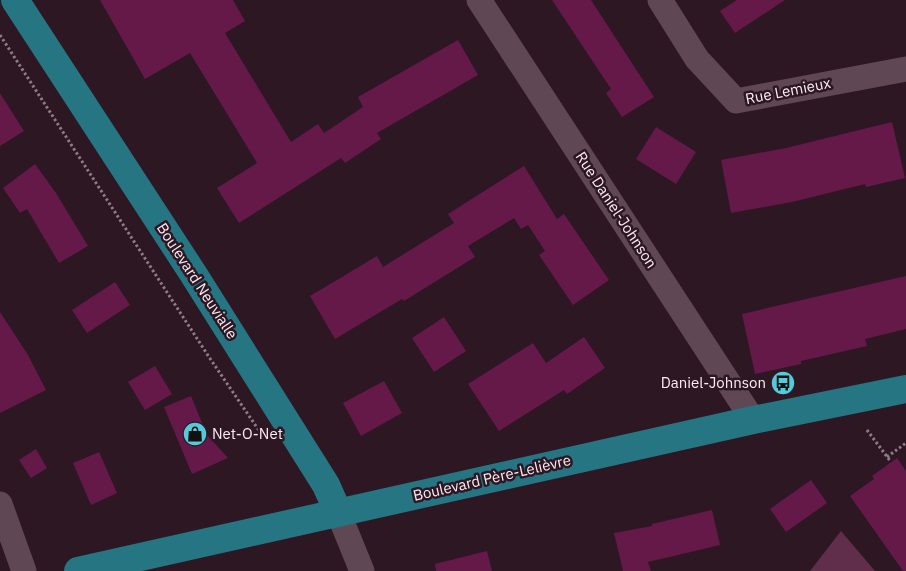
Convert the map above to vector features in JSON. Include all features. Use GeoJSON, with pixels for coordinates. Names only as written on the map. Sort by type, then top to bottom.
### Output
{"type":"FeatureCollection","features":[{"type":"Feature","properties":{"kind":"main road","name":"Boulevard Neuvialle"},"geometry":{"type":"LineString","coordinates":[[14,0],[205,292],[326,485],[338,512]]}},
{"type":"Feature","properties":{"kind":"main road","name":"Boulevard Père-Lelièvre"},"geometry":{"type":"LineString","coordinates":[[78,571],[753,420],[906,389]]}},
{"type":"Feature","properties":{"kind":"street","name":"Rue Daniel-Johnson"},"geometry":{"type":"LineString","coordinates":[[479,0],[753,420]]}},
{"type":"Feature","properties":{"kind":"street","name":"Rue Lemieux"},"geometry":{"type":"LineString","coordinates":[[660,0],[698,59],[736,101],[906,69]]}},
{"type":"Feature","properties":{"kind":"street"},"geometry":{"type":"LineString","coordinates":[[0,504],[4,531],[24,571]]}},
{"type":"Feature","properties":{"kind":"street","name":"Boulevard Neuvialle"},"geometry":{"type":"LineString","coordinates":[[338,512],[362,571]]}},
{"type":"Feature","properties":{"kind":"path"},"geometry":{"type":"LineString","coordinates":[[0,35],[209,357],[262,435]]}},
{"type":"Feature","properties":{"kind":"path"},"geometry":{"type":"LineString","coordinates":[[867,430],[892,462]]}},
{"type":"Feature","properties":{"kind":"path"},"geometry":{"type":"LineString","coordinates":[[888,457],[906,443]]}},
{"type":"Feature","properties":{"kind":"shaded area"},"geometry":{"type":"Polygon","coordinates":[[[841,531],[875,571],[810,571],[841,531]]]}},
{"type":"Feature","properties":{"kind":"building"},"geometry":{"type":"Polygon","coordinates":[[[100,0],[233,0],[245,21],[225,33],[291,142],[318,124],[324,133],[363,107],[358,97],[458,40],[478,75],[377,133],[381,139],[345,163],[341,158],[239,223],[217,188],[257,163],[190,53],[145,79],[100,0]]]}},
{"type":"Feature","properties":{"kind":"building"},"geometry":{"type":"Polygon","coordinates":[[[552,0],[591,0],[654,97],[622,117],[606,93],[611,89],[552,0]]]}},
{"type":"Feature","properties":{"kind":"building"},"geometry":{"type":"Polygon","coordinates":[[[737,0],[785,0],[735,33],[720,11],[737,0]]]}},
{"type":"Feature","properties":{"kind":"building"},"geometry":{"type":"Polygon","coordinates":[[[0,93],[24,131],[0,146],[0,93]]]}},
{"type":"Feature","properties":{"kind":"building"},"geometry":{"type":"Polygon","coordinates":[[[892,122],[905,178],[866,187],[865,184],[792,202],[731,213],[721,160],[786,148],[892,122]]]}},
{"type":"Feature","properties":{"kind":"building"},"geometry":{"type":"Polygon","coordinates":[[[656,127],[696,152],[676,184],[636,159],[656,127]]]}},
{"type":"Feature","properties":{"kind":"building"},"geometry":{"type":"Polygon","coordinates":[[[35,164],[56,193],[88,246],[59,263],[27,209],[20,213],[3,188],[35,164]]]}},
{"type":"Feature","properties":{"kind":"building"},"geometry":{"type":"Polygon","coordinates":[[[524,166],[557,219],[564,214],[609,280],[573,305],[539,255],[545,251],[528,225],[521,229],[514,218],[468,246],[475,257],[404,301],[402,299],[335,339],[310,296],[377,256],[383,267],[454,223],[448,214],[524,166]]]}},
{"type":"Feature","properties":{"kind":"building"},"geometry":{"type":"Polygon","coordinates":[[[906,276],[906,329],[865,339],[867,346],[755,374],[742,314],[906,276]]]}},
{"type":"Feature","properties":{"kind":"building"},"geometry":{"type":"Polygon","coordinates":[[[115,282],[130,305],[87,333],[72,310],[115,282]]]}},
{"type":"Feature","properties":{"kind":"building"},"geometry":{"type":"Polygon","coordinates":[[[0,312],[28,355],[46,390],[0,413],[0,312]]]}},
{"type":"Feature","properties":{"kind":"building"},"geometry":{"type":"Polygon","coordinates":[[[444,317],[466,351],[434,372],[412,338],[444,317]]]}},
{"type":"Feature","properties":{"kind":"building"},"geometry":{"type":"Polygon","coordinates":[[[584,337],[605,368],[567,394],[564,390],[499,431],[468,384],[533,343],[546,363],[584,337]]]}},
{"type":"Feature","properties":{"kind":"building"},"geometry":{"type":"Polygon","coordinates":[[[155,366],[172,394],[145,410],[128,382],[155,366]]]}},
{"type":"Feature","properties":{"kind":"building"},"geometry":{"type":"Polygon","coordinates":[[[384,381],[402,413],[361,436],[343,403],[384,381]]]}},
{"type":"Feature","properties":{"kind":"building"},"geometry":{"type":"Polygon","coordinates":[[[191,396],[207,435],[228,458],[192,474],[164,407],[191,396]]]}},
{"type":"Feature","properties":{"kind":"building"},"geometry":{"type":"Polygon","coordinates":[[[36,449],[47,468],[31,478],[19,460],[36,449]]]}},
{"type":"Feature","properties":{"kind":"building"},"geometry":{"type":"Polygon","coordinates":[[[99,452],[117,493],[91,505],[73,463],[99,452]]]}},
{"type":"Feature","properties":{"kind":"building"},"geometry":{"type":"Polygon","coordinates":[[[897,458],[906,471],[906,571],[903,571],[850,496],[874,479],[872,476],[897,458]]]}},
{"type":"Feature","properties":{"kind":"building"},"geometry":{"type":"Polygon","coordinates":[[[811,480],[827,503],[786,532],[770,509],[811,480]]]}},
{"type":"Feature","properties":{"kind":"building"},"geometry":{"type":"Polygon","coordinates":[[[712,510],[720,545],[648,562],[651,571],[623,571],[614,533],[652,526],[652,524],[712,510]]]}},
{"type":"Feature","properties":{"kind":"building"},"geometry":{"type":"Polygon","coordinates":[[[487,551],[492,571],[436,571],[435,564],[487,551]]]}},
{"type":"Feature","properties":{"kind":"place","name":"Daniel-Johnson"},"geometry":{"type":"Point","coordinates":[783,383]}},
{"type":"Feature","properties":{"kind":"place","name":"Net-O-Net"},"geometry":{"type":"Point","coordinates":[195,434]}}]}
